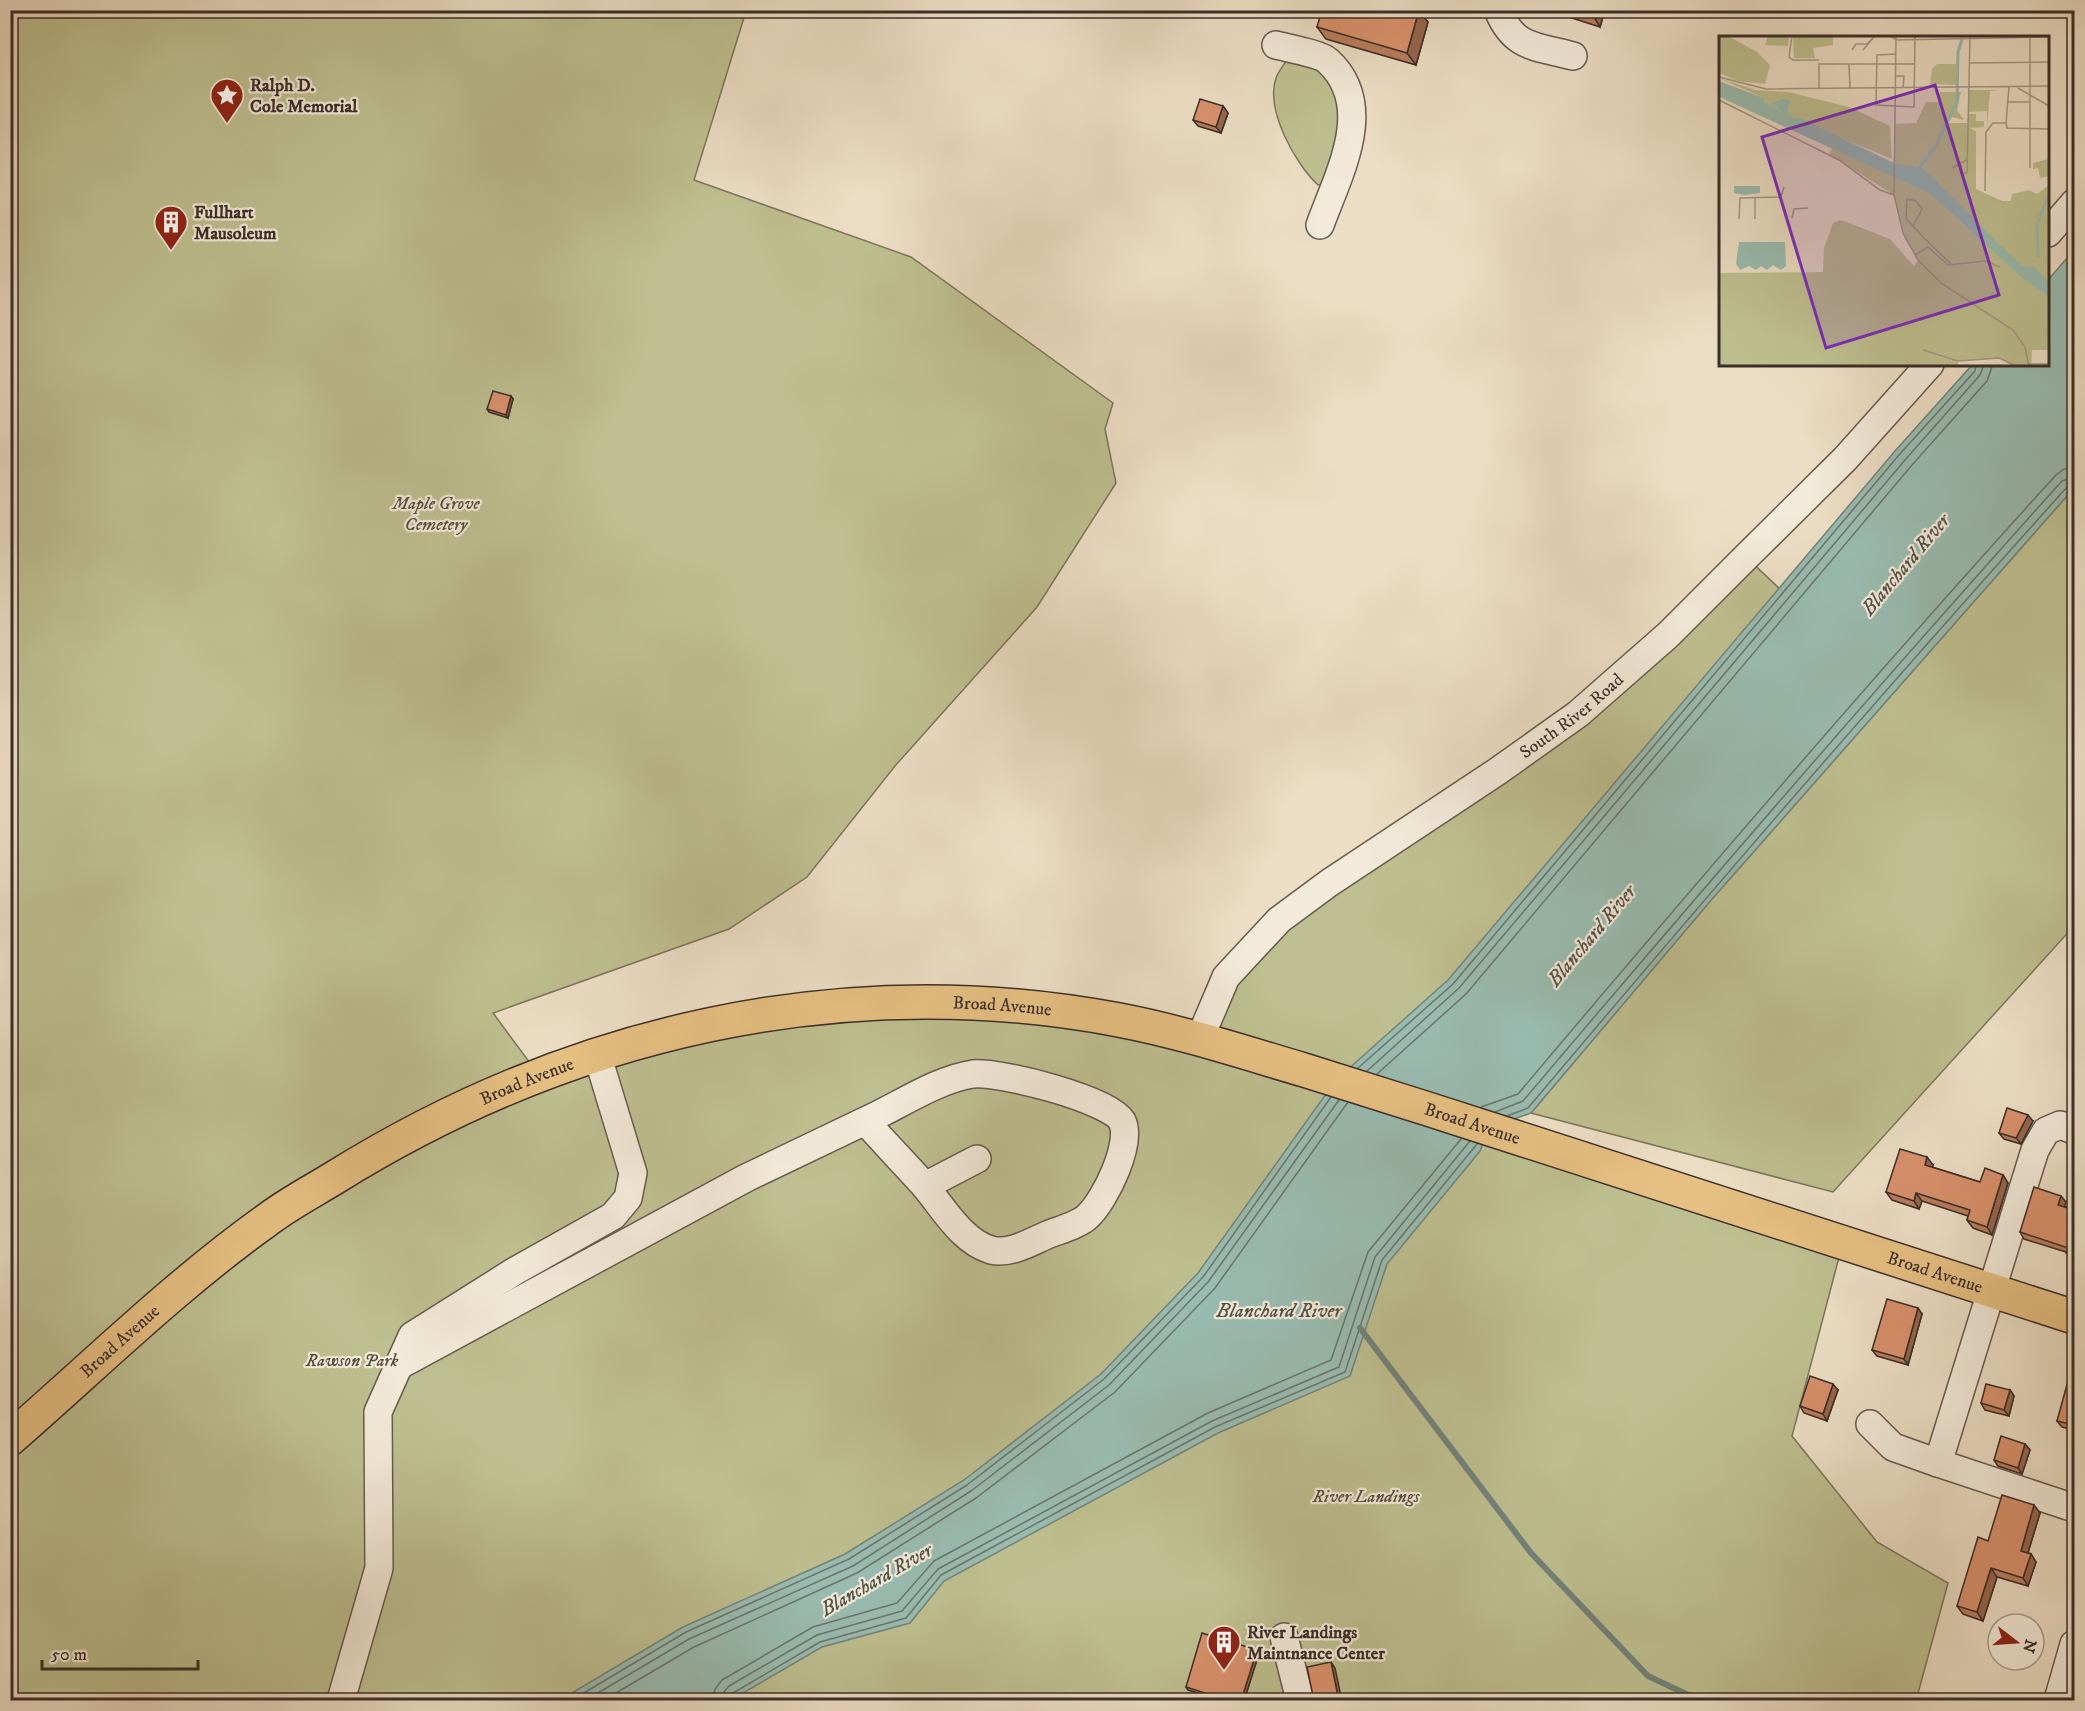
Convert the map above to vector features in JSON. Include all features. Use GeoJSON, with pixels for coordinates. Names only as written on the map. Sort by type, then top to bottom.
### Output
{"type":"FeatureCollection","features":[{"type":"Feature","properties":{"kind":"main road","name":"Broad Avenue"},"geometry":{"type":"LineString","coordinates":[[10,1439],[197,1275],[269,1218],[368,1157],[460,1108],[538,1074],[597,1054],[680,1031],[763,1015],[888,1004],[961,1003],[1058,1011],[1120,1020],[1200,1038],[2074,1317]]}},
{"type":"Feature","properties":{"kind":"street"},"geometry":{"type":"LineString","coordinates":[[1498,10],[1506,29],[1519,41],[1573,56]]}},
{"type":"Feature","properties":{"kind":"street"},"geometry":{"type":"LineString","coordinates":[[1275,45],[1327,60],[1349,90],[1354,116],[1347,148],[1320,225]]}},
{"type":"Feature","properties":{"kind":"street"},"geometry":{"type":"LineString","coordinates":[[2049,232],[2074,203]]}},
{"type":"Feature","properties":{"kind":"street","name":"South River Road"},"geometry":{"type":"LineString","coordinates":[[1200,1038],[1226,977],[1279,920],[1329,883],[1578,714],[1668,635],[1779,525],[1845,459],[1928,366]]}},
{"type":"Feature","properties":{"kind":"street"},"geometry":{"type":"LineString","coordinates":[[341,1701],[379,1568],[378,1412],[412,1336],[515,1271],[613,1216],[628,1198],[633,1173],[597,1054]]}},
{"type":"Feature","properties":{"kind":"street"},"geometry":{"type":"LineString","coordinates":[[398,1366],[746,1178],[865,1121],[955,1078],[976,1074],[1033,1083],[1096,1102],[1113,1112],[1122,1122],[1125,1141],[1112,1181],[1088,1216],[1019,1247],[993,1251],[963,1233],[925,1186],[865,1121]]}},
{"type":"Feature","properties":{"kind":"street"},"geometry":{"type":"LineString","coordinates":[[1938,1462],[2035,1150],[2046,1131],[2060,1125],[2074,1130]]}},
{"type":"Feature","properties":{"kind":"street"},"geometry":{"type":"LineString","coordinates":[[925,1186],[977,1159]]}},
{"type":"Feature","properties":{"kind":"street"},"geometry":{"type":"LineString","coordinates":[[1870,1424],[1893,1447],[2074,1508]]}},
{"type":"Feature","properties":{"kind":"street"},"geometry":{"type":"LineString","coordinates":[[1284,1637],[1300,1701]]}},
{"type":"Feature","properties":{"kind":"street"},"geometry":{"type":"LineString","coordinates":[[2058,1701],[2074,1644]]}},
{"type":"Feature","properties":{"kind":"green space"},"geometry":{"type":"Polygon","coordinates":[[[11,11],[746,11],[694,180],[911,257],[1113,403],[1105,429],[1116,483],[1037,607],[895,766],[807,877],[729,929],[493,1013],[538,1074],[763,1015],[950,1003],[1200,1038],[1279,920],[1578,714],[1746,557],[1836,642],[1443,1113],[1843,1242],[1792,1436],[1877,1542],[1948,1583],[1917,1697],[1924,1700],[11,1700],[11,11]]]}},
{"type":"Feature","properties":{"kind":"green space"},"geometry":{"type":"Polygon","coordinates":[[[1300,60],[1320,71],[1332,83],[1339,97],[1342,112],[1337,146],[1327,183],[1318,185],[1300,164],[1292,150],[1278,120],[1275,105],[1274,91],[1278,74],[1286,61],[1300,60]]]}},
{"type":"Feature","properties":{"kind":"green space"},"geometry":{"type":"Polygon","coordinates":[[[2074,488],[2074,926],[1833,1192],[1531,1113],[1712,899],[2074,488]]]}},
{"type":"Feature","properties":{"kind":"water","name":"Blanchard River"},"geometry":{"type":"Polygon","coordinates":[[[2074,250],[2074,488],[1712,899],[1531,1113],[1489,1128],[1480,1151],[1387,1264],[1350,1376],[1218,1433],[944,1581],[910,1623],[822,1647],[731,1700],[560,1700],[683,1627],[845,1554],[964,1480],[1101,1374],[1198,1273],[1336,1080],[1448,980],[1895,451],[1971,366],[2049,366],[2049,279],[2074,250]]]}},
{"type":"Feature","properties":{"kind":"building"},"geometry":{"type":"Polygon","coordinates":[[[1322,10],[1419,10],[1407,53],[1317,27],[1322,10]]]}},
{"type":"Feature","properties":{"kind":"building"},"geometry":{"type":"Polygon","coordinates":[[[1571,10],[1596,10],[1594,17],[1571,10]]]}},
{"type":"Feature","properties":{"kind":"building"},"geometry":{"type":"Polygon","coordinates":[[[1200,99],[1223,106],[1216,127],[1193,120],[1200,99]]]}},
{"type":"Feature","properties":{"kind":"building"},"geometry":{"type":"Polygon","coordinates":[[[493,391],[511,396],[506,415],[487,409],[493,391]]]}},
{"type":"Feature","properties":{"kind":"building"},"geometry":{"type":"Polygon","coordinates":[[[2007,1108],[2028,1115],[2016,1138],[1999,1133],[2007,1108]]]}},
{"type":"Feature","properties":{"kind":"building"},"geometry":{"type":"Polygon","coordinates":[[[1900,1149],[1927,1157],[1925,1165],[1980,1182],[1985,1168],[2003,1175],[1987,1227],[1967,1220],[1970,1210],[1916,1193],[1914,1201],[1886,1192],[1900,1149]]]}},
{"type":"Feature","properties":{"kind":"building"},"geometry":{"type":"Polygon","coordinates":[[[2034,1187],[2061,1196],[2058,1205],[2074,1210],[2074,1255],[2066,1253],[2068,1248],[2020,1232],[2034,1187]]]}},
{"type":"Feature","properties":{"kind":"building"},"geometry":{"type":"Polygon","coordinates":[[[1887,1299],[1918,1308],[1904,1359],[1872,1350],[1887,1299]]]}},
{"type":"Feature","properties":{"kind":"building"},"geometry":{"type":"Polygon","coordinates":[[[2071,1370],[2074,1371],[2074,1425],[2057,1421],[2071,1370]]]}},
{"type":"Feature","properties":{"kind":"building"},"geometry":{"type":"Polygon","coordinates":[[[1810,1376],[1833,1384],[1823,1414],[1800,1406],[1810,1376]]]}},
{"type":"Feature","properties":{"kind":"building"},"geometry":{"type":"Polygon","coordinates":[[[1986,1384],[2010,1390],[2004,1410],[1981,1403],[1986,1384]]]}},
{"type":"Feature","properties":{"kind":"building"},"geometry":{"type":"Polygon","coordinates":[[[2001,1436],[2025,1444],[2018,1468],[1994,1460],[2001,1436]]]}},
{"type":"Feature","properties":{"kind":"building"},"geometry":{"type":"Polygon","coordinates":[[[2002,1495],[2034,1505],[2021,1551],[2031,1554],[2023,1578],[1991,1568],[1977,1612],[1957,1606],[1978,1537],[1988,1541],[2002,1495]]]}},
{"type":"Feature","properties":{"kind":"building","name":"River Landings Maintnance Center"},"geometry":{"type":"Polygon","coordinates":[[[1202,1633],[1257,1650],[1241,1701],[1230,1701],[1186,1687],[1202,1633]]]}},
{"type":"Feature","properties":{"kind":"building"},"geometry":{"type":"Polygon","coordinates":[[[1331,1662],[1339,1701],[1314,1701],[1307,1667],[1331,1662]]]}},
{"type":"Feature","properties":{"kind":"waterway"},"geometry":{"type":"LineString","coordinates":[[1360,1328],[1531,1553],[1648,1676],[1699,1700]]}},
{"type":"Feature","properties":{"kind":"place","name":"Ralph D. Cole Memorial"},"geometry":{"type":"Point","coordinates":[227,124]}},
{"type":"Feature","properties":{"kind":"place","name":"Fullhart Mausoleum"},"geometry":{"type":"Point","coordinates":[171,251]}},
{"type":"Feature","properties":{"kind":"place","name":"River Landings Maintnance Center"},"geometry":{"type":"Point","coordinates":[1224,1671]}},
{"type":"Feature","properties":{"kind":"park label","name":"Maple Grove Cemetery"},"geometry":{"type":"Point","coordinates":[436,513]}},
{"type":"Feature","properties":{"kind":"park label","name":"Rawson Park"},"geometry":{"type":"Point","coordinates":[352,1360]}},
{"type":"Feature","properties":{"kind":"park label","name":"River Landings"},"geometry":{"type":"Point","coordinates":[1366,1496]}}]}
